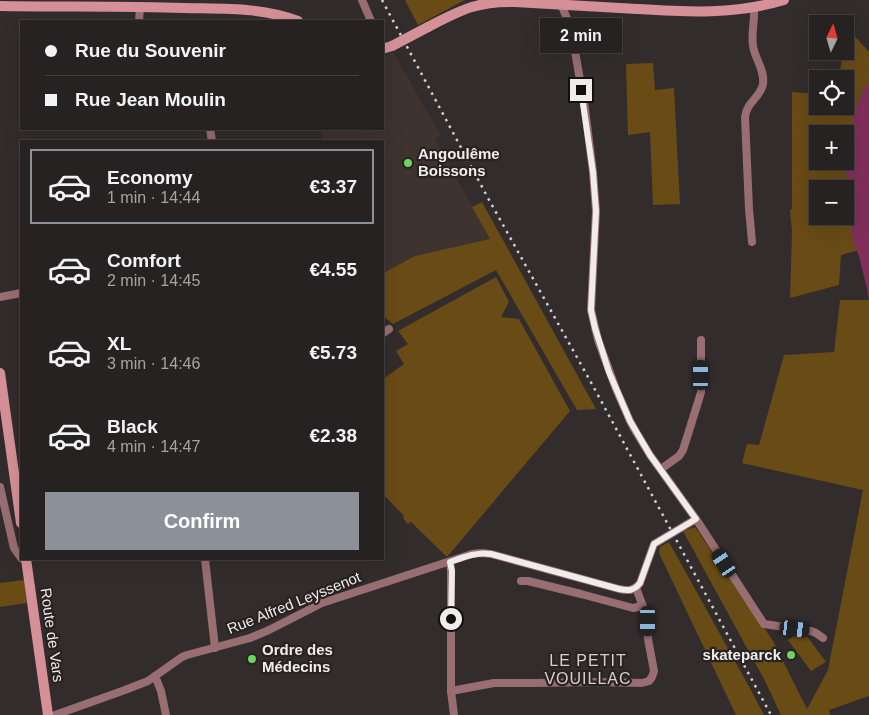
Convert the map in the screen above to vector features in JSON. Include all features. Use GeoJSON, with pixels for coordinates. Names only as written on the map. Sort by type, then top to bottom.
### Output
{"type":"FeatureCollection","features":[{"type":"Feature","properties":{"kind":"street"},"geometry":{"type":"LineString","coordinates":[[362,0],[371,20]]}},
{"type":"Feature","properties":{"kind":"street"},"geometry":{"type":"LineString","coordinates":[[387,47],[463,9],[485,3],[589,3],[702,12],[754,7],[784,0]]}},
{"type":"Feature","properties":{"kind":"street"},"geometry":{"type":"LineString","coordinates":[[561,2],[571,28],[593,172],[596,211],[592,316],[609,372],[624,408],[650,455],[696,519],[764,624],[811,631],[823,638]]}},
{"type":"Feature","properties":{"kind":"street"},"geometry":{"type":"LineString","coordinates":[[0,6],[34,3],[260,11],[295,20]]}},
{"type":"Feature","properties":{"kind":"street"},"geometry":{"type":"LineString","coordinates":[[139,20],[140,7]]}},
{"type":"Feature","properties":{"kind":"street"},"geometry":{"type":"LineString","coordinates":[[752,242],[745,117],[748,106],[760,92],[763,85],[762,71],[753,47],[754,7]]}},
{"type":"Feature","properties":{"kind":"street"},"geometry":{"type":"LineString","coordinates":[[0,297],[20,292]]}},
{"type":"Feature","properties":{"kind":"street"},"geometry":{"type":"LineString","coordinates":[[661,469],[679,456],[683,450],[699,399],[701,392],[701,340]]}},
{"type":"Feature","properties":{"kind":"street"},"geometry":{"type":"LineString","coordinates":[[0,373],[20,516]]}},
{"type":"Feature","properties":{"kind":"street"},"geometry":{"type":"LineString","coordinates":[[0,487],[14,548],[20,555]]}},
{"type":"Feature","properties":{"kind":"street"},"geometry":{"type":"LineString","coordinates":[[451,691],[494,682],[642,683],[649,681],[654,671],[648,639],[648,621],[636,588],[640,583],[654,544],[696,519]]}},
{"type":"Feature","properties":{"kind":"street","name":"Rue Alfred Leyssenot"},"geometry":{"type":"LineString","coordinates":[[55,715],[148,681],[182,657],[250,638],[322,603],[472,554],[481,553],[506,558],[619,589],[629,590],[636,588]]}},
{"type":"Feature","properties":{"kind":"street","name":"Route de Vars"},"geometry":{"type":"LineString","coordinates":[[24,560],[48,715]]}},
{"type":"Feature","properties":{"kind":"street","name":"Rue Alfred Leyssenot"},"geometry":{"type":"LineString","coordinates":[[205,560],[216,648]]}},
{"type":"Feature","properties":{"kind":"street"},"geometry":{"type":"LineString","coordinates":[[450,562],[452,571],[451,691],[454,715]]}},
{"type":"Feature","properties":{"kind":"street"},"geometry":{"type":"LineString","coordinates":[[521,581],[528,581],[633,608],[643,606]]}},
{"type":"Feature","properties":{"kind":"street"},"geometry":{"type":"LineString","coordinates":[[155,676],[166,715]]}},
{"type":"Feature","properties":{"kind":"shaded area"},"geometry":{"type":"Polygon","coordinates":[[[405,0],[465,0],[418,25],[405,0]]]}},
{"type":"Feature","properties":{"kind":"shaded area"},"geometry":{"type":"Polygon","coordinates":[[[854,36],[869,52],[869,285],[863,249],[841,255],[839,285],[790,298],[792,92],[809,93],[809,115],[854,115],[854,70],[840,70],[842,60],[854,60],[854,36]]]}},
{"type":"Feature","properties":{"kind":"shaded area"},"geometry":{"type":"Polygon","coordinates":[[[393,52],[441,136],[435,139],[490,239],[415,256],[384,272],[384,140],[323,140],[321,132],[322,130],[384,130],[384,56],[393,52]]]}},
{"type":"Feature","properties":{"kind":"shaded area"},"geometry":{"type":"Polygon","coordinates":[[[653,63],[655,90],[674,88],[680,204],[653,205],[650,132],[628,135],[626,64],[653,63]]]}},
{"type":"Feature","properties":{"kind":"shaded area"},"geometry":{"type":"Polygon","coordinates":[[[869,81],[869,302],[859,256],[853,242],[851,225],[854,225],[854,180],[847,180],[846,170],[854,170],[854,125],[851,125],[860,97],[869,81]]]}},
{"type":"Feature","properties":{"kind":"shaded area"},"geometry":{"type":"Polygon","coordinates":[[[482,202],[596,409],[577,410],[496,270],[393,324],[384,317],[384,272],[415,256],[490,239],[472,207],[482,202]]]}},
{"type":"Feature","properties":{"kind":"shaded area"},"geometry":{"type":"Polygon","coordinates":[[[496,277],[509,302],[501,317],[519,319],[570,411],[447,557],[411,522],[408,524],[403,518],[404,516],[384,495],[384,378],[404,364],[396,351],[408,344],[398,331],[496,277]]]}},
{"type":"Feature","properties":{"kind":"shaded area"},"geometry":{"type":"Polygon","coordinates":[[[840,300],[869,300],[869,696],[829,710],[830,715],[781,715],[765,681],[683,531],[695,527],[773,641],[807,709],[828,670],[863,490],[742,463],[747,444],[759,445],[784,355],[834,352],[840,300]]]}},
{"type":"Feature","properties":{"kind":"shaded area"},"geometry":{"type":"Polygon","coordinates":[[[669,542],[764,715],[736,715],[659,553],[660,547],[669,542]]]}},
{"type":"Feature","properties":{"kind":"shaded area"},"geometry":{"type":"Polygon","coordinates":[[[24,580],[27,603],[0,607],[0,583],[24,580]]]}},
{"type":"Feature","properties":{"kind":"shaded area"},"geometry":{"type":"Polygon","coordinates":[[[796,634],[806,635],[826,662],[811,671],[788,640],[796,634]]]}},
{"type":"Feature","properties":{"kind":"railway"},"geometry":{"type":"LineString","coordinates":[[382,0],[488,198],[593,386],[771,715]]}},
{"type":"Feature","properties":{"kind":"place","name":"Angoulême Boissons"},"geometry":{"type":"Point","coordinates":[408,163]}},
{"type":"Feature","properties":{"kind":"place","name":"skateparck"},"geometry":{"type":"Point","coordinates":[791,655]}},
{"type":"Feature","properties":{"kind":"place","name":"Ordre des Médecins"},"geometry":{"type":"Point","coordinates":[252,659]}},
{"type":"Feature","properties":{"kind":"district","name":"LE PETIT VOUILLAC"},"geometry":{"type":"Point","coordinates":[588,669]}},
{"type":"Feature","properties":{"kind":"route"},"geometry":{"type":"LineString","coordinates":[[451,619],[452,571],[450,562],[472,554],[491,554],[619,589],[629,590],[636,588],[640,583],[654,544],[696,519],[650,455],[630,421],[609,372],[595,328],[591,310],[596,211],[593,172],[581,90]]}}]}
